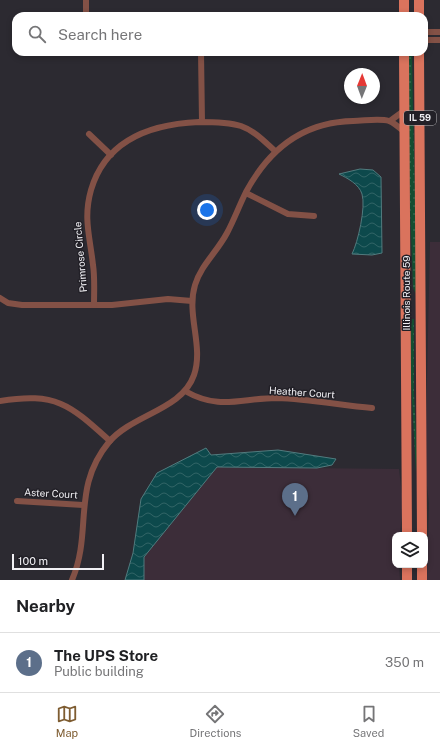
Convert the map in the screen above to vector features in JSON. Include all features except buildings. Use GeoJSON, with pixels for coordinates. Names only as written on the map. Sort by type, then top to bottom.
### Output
{"type":"FeatureCollection","features":[{"type":"Feature","properties":{"kind":"main road"},"geometry":{"type":"LineString","coordinates":[[404,0],[404,12]]}},
{"type":"Feature","properties":{"kind":"main road"},"geometry":{"type":"LineString","coordinates":[[419,0],[419,12]]}},
{"type":"Feature","properties":{"kind":"main road","name":"Illinois Route 59"},"geometry":{"type":"LineString","coordinates":[[404,56],[407,532]]}},
{"type":"Feature","properties":{"kind":"main road","name":"Illinois Route 59"},"geometry":{"type":"LineString","coordinates":[[419,56],[422,532]]}},
{"type":"Feature","properties":{"kind":"main road"},"geometry":{"type":"LineString","coordinates":[[406,302],[421,308]]}},
{"type":"Feature","properties":{"kind":"main road"},"geometry":{"type":"LineString","coordinates":[[407,568],[407,580]]}},
{"type":"Feature","properties":{"kind":"main road"},"geometry":{"type":"LineString","coordinates":[[422,568],[422,580]]}},
{"type":"Feature","properties":{"kind":"street"},"geometry":{"type":"LineString","coordinates":[[86,0],[86,12]]}},
{"type":"Feature","properties":{"kind":"street"},"geometry":{"type":"LineString","coordinates":[[428,32],[440,32]]}},
{"type":"Feature","properties":{"kind":"street"},"geometry":{"type":"LineString","coordinates":[[428,40],[440,40]]}},
{"type":"Feature","properties":{"kind":"street"},"geometry":{"type":"LineString","coordinates":[[201,56],[202,122]]}},
{"type":"Feature","properties":{"kind":"street"},"geometry":{"type":"LineString","coordinates":[[390,121],[405,110]]}},
{"type":"Feature","properties":{"kind":"street"},"geometry":{"type":"LineString","coordinates":[[72,580],[80,555],[83,505],[86,485],[93,466],[110,442],[121,430],[175,401],[185,391],[194,376],[197,360],[197,345],[192,301],[201,270],[227,234],[246,193],[258,172],[275,151],[295,137],[322,125],[344,121],[390,121],[405,132]]}},
{"type":"Feature","properties":{"kind":"street","name":"Primrose Circle"},"geometry":{"type":"LineString","coordinates":[[94,305],[93,264],[86,221],[87,206],[91,188],[99,171],[111,155],[139,133],[174,123],[202,122],[226,123],[241,126],[256,134],[275,151]]}},
{"type":"Feature","properties":{"kind":"street"},"geometry":{"type":"LineString","coordinates":[[89,134],[111,155]]}},
{"type":"Feature","properties":{"kind":"street"},"geometry":{"type":"LineString","coordinates":[[246,193],[288,214],[314,216]]}},
{"type":"Feature","properties":{"kind":"street"},"geometry":{"type":"LineString","coordinates":[[0,298],[8,303],[22,305],[124,305],[168,299],[192,301]]}},
{"type":"Feature","properties":{"kind":"street","name":"Heather Court"},"geometry":{"type":"LineString","coordinates":[[185,391],[207,401],[218,403],[279,398],[372,408]]}},
{"type":"Feature","properties":{"kind":"street"},"geometry":{"type":"LineString","coordinates":[[0,401],[36,399],[53,401],[66,405],[79,413],[110,442]]}},
{"type":"Feature","properties":{"kind":"street","name":"Aster Court"},"geometry":{"type":"LineString","coordinates":[[17,501],[83,505]]}},
{"type":"Feature","properties":{"kind":"shaded area"},"geometry":{"type":"Polygon","coordinates":[[[430,242],[440,242],[440,580],[427,580],[429,503],[425,470],[430,242]]]}},
{"type":"Feature","properties":{"kind":"shaded area"},"geometry":{"type":"Polygon","coordinates":[[[217,467],[399,469],[403,503],[400,532],[392,532],[392,568],[399,568],[400,580],[144,580],[144,557],[217,467]]]}},
{"type":"Feature","properties":{"kind":"green space"},"geometry":{"type":"Polygon","coordinates":[[[409,56],[412,56],[417,296],[413,288],[409,176],[409,56]]]}},
{"type":"Feature","properties":{"kind":"green space"},"geometry":{"type":"Polygon","coordinates":[[[412,319],[414,319],[414,394],[417,451],[416,473],[410,364],[412,319]]]}},
{"type":"Feature","properties":{"kind":"water"},"geometry":{"type":"Polygon","coordinates":[[[360,169],[373,170],[381,177],[382,253],[372,255],[352,254],[361,224],[363,200],[362,194],[358,187],[346,177],[339,174],[360,169]]]}},
{"type":"Feature","properties":{"kind":"water"},"geometry":{"type":"Polygon","coordinates":[[[206,448],[211,455],[278,450],[336,459],[332,465],[317,468],[217,467],[144,557],[144,580],[125,580],[133,553],[141,499],[157,473],[206,448]]]}},
{"type":"Feature","properties":{"kind":"place","name":"The UPS Store"},"geometry":{"type":"Point","coordinates":[295,516]}}]}
